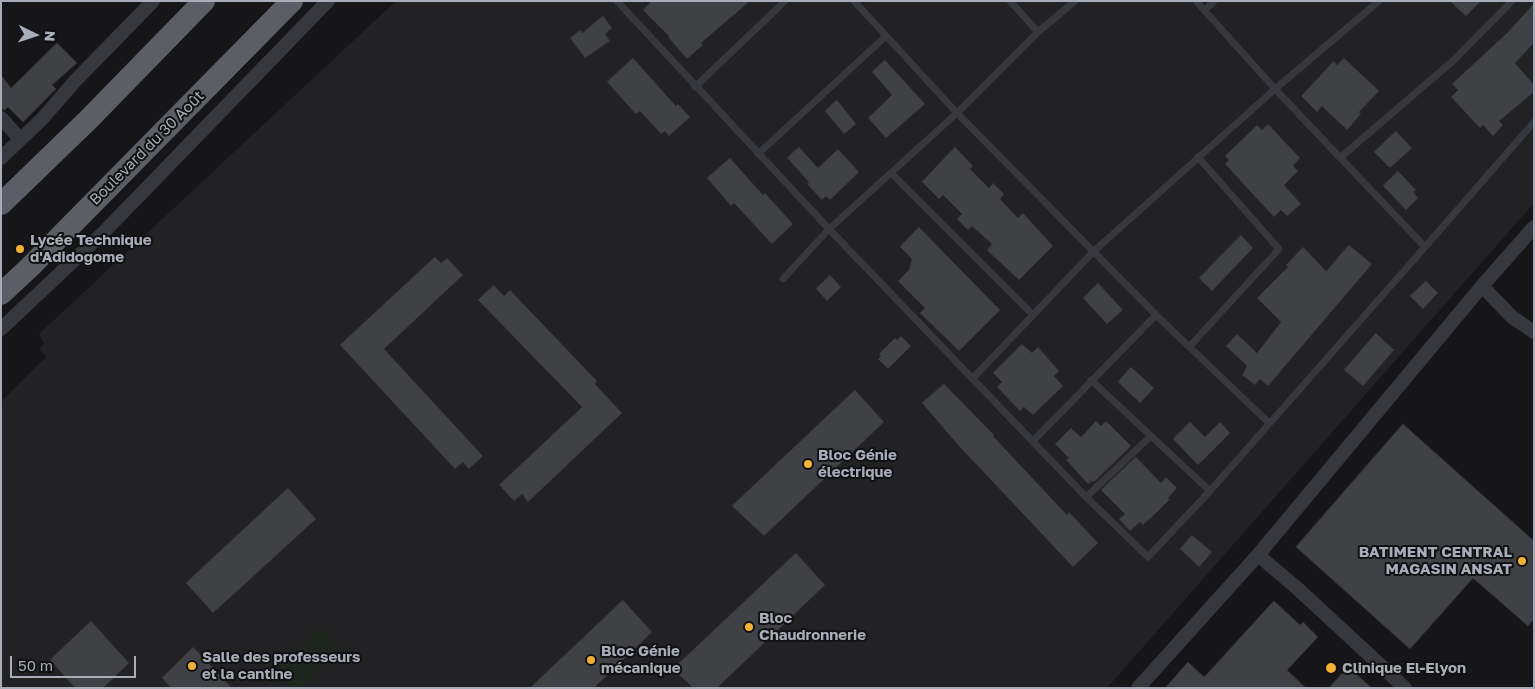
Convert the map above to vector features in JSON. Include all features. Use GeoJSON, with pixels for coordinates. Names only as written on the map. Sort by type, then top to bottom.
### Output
{"type":"FeatureCollection","features":[{"type":"Feature","properties":{"kind":"highway"},"geometry":{"type":"LineString","coordinates":[[1,204],[204,1]]}},
{"type":"Feature","properties":{"kind":"highway","name":"Boulevard du 30 Août"},"geometry":{"type":"LineString","coordinates":[[1,294],[37,260],[292,1]]}},
{"type":"Feature","properties":{"kind":"street"},"geometry":{"type":"LineString","coordinates":[[1,158],[42,119],[76,80],[153,1]]}},
{"type":"Feature","properties":{"kind":"street"},"geometry":{"type":"LineString","coordinates":[[1,329],[104,233],[328,1]]}},
{"type":"Feature","properties":{"kind":"street"},"geometry":{"type":"LineString","coordinates":[[1,118],[20,139]]}},
{"type":"Feature","properties":{"kind":"street"},"geometry":{"type":"LineString","coordinates":[[1138,688],[1258,555],[1482,286],[1534,227]]}},
{"type":"Feature","properties":{"kind":"street"},"geometry":{"type":"LineString","coordinates":[[1482,286],[1512,317],[1534,332]]}},
{"type":"Feature","properties":{"kind":"street"},"geometry":{"type":"LineString","coordinates":[[1258,555],[1298,589],[1405,688]]}},
{"type":"Feature","properties":{"kind":"lane"},"geometry":{"type":"LineString","coordinates":[[695,87],[785,1]]}},
{"type":"Feature","properties":{"kind":"lane"},"geometry":{"type":"LineString","coordinates":[[854,1],[957,113],[1156,315],[1269,423]]}},
{"type":"Feature","properties":{"kind":"lane"},"geometry":{"type":"LineString","coordinates":[[1010,1],[1038,32]]}},
{"type":"Feature","properties":{"kind":"lane"},"geometry":{"type":"LineString","coordinates":[[783,279],[829,229],[957,113],[1038,32],[1075,1]]}},
{"type":"Feature","properties":{"kind":"lane"},"geometry":{"type":"LineString","coordinates":[[1196,1],[1275,89],[1425,248]]}},
{"type":"Feature","properties":{"kind":"lane"},"geometry":{"type":"LineString","coordinates":[[1205,10],[1214,1]]}},
{"type":"Feature","properties":{"kind":"lane"},"geometry":{"type":"LineString","coordinates":[[973,378],[1094,251],[1275,89],[1379,1]]}},
{"type":"Feature","properties":{"kind":"lane"},"geometry":{"type":"LineString","coordinates":[[1340,157],[1454,60],[1512,1]]}},
{"type":"Feature","properties":{"kind":"lane"},"geometry":{"type":"LineString","coordinates":[[622,3],[695,87],[829,229],[1086,497],[1148,558],[1210,491],[1534,122]]}},
{"type":"Feature","properties":{"kind":"lane"},"geometry":{"type":"LineString","coordinates":[[758,154],[886,36]]}},
{"type":"Feature","properties":{"kind":"lane"},"geometry":{"type":"LineString","coordinates":[[1190,346],[1279,249],[1198,157]]}},
{"type":"Feature","properties":{"kind":"lane"},"geometry":{"type":"LineString","coordinates":[[891,173],[1033,315]]}},
{"type":"Feature","properties":{"kind":"lane"},"geometry":{"type":"LineString","coordinates":[[1033,441],[1156,315]]}},
{"type":"Feature","properties":{"kind":"lane"},"geometry":{"type":"LineString","coordinates":[[1091,380],[1210,491]]}},
{"type":"Feature","properties":{"kind":"lane"},"geometry":{"type":"LineString","coordinates":[[1086,497],[1151,436]]}},
{"type":"Feature","properties":{"kind":"shaded area"},"geometry":{"type":"Polygon","coordinates":[[[396,1],[1534,1],[1534,203],[1107,688],[1,688],[1,402],[46,357],[40,349],[44,344],[39,334],[396,1]]]}},
{"type":"Feature","properties":{"kind":"shaded area"},"geometry":{"type":"Polygon","coordinates":[[[321,625],[343,649],[303,688],[287,688],[272,672],[321,625]]]}},
{"type":"Feature","properties":{"kind":"building"},"geometry":{"type":"Polygon","coordinates":[[[652,1],[750,1],[701,43],[703,45],[687,59],[669,36],[643,10],[652,1]]]}},
{"type":"Feature","properties":{"kind":"building"},"geometry":{"type":"Polygon","coordinates":[[[1450,1],[1481,1],[1466,16],[1450,1]]]}},
{"type":"Feature","properties":{"kind":"building"},"geometry":{"type":"Polygon","coordinates":[[[1534,4],[1534,43],[1515,63],[1534,85],[1534,92],[1499,121],[1503,125],[1493,136],[1483,125],[1480,128],[1451,97],[1458,90],[1452,84],[1507,33],[1534,4]]]}},
{"type":"Feature","properties":{"kind":"building"},"geometry":{"type":"Polygon","coordinates":[[[603,16],[612,28],[605,34],[610,41],[585,58],[570,38],[580,30],[582,33],[603,16]]]}},
{"type":"Feature","properties":{"kind":"building"},"geometry":{"type":"Polygon","coordinates":[[[57,43],[77,63],[52,85],[56,89],[23,122],[8,107],[5,110],[1,109],[1,75],[11,88],[57,43]]]}},
{"type":"Feature","properties":{"kind":"building"},"geometry":{"type":"Polygon","coordinates":[[[633,58],[676,106],[678,104],[690,117],[669,136],[665,131],[661,134],[640,111],[636,114],[607,82],[633,58]]]}},
{"type":"Feature","properties":{"kind":"building"},"geometry":{"type":"Polygon","coordinates":[[[1344,58],[1379,91],[1359,112],[1361,114],[1347,130],[1322,106],[1317,112],[1301,96],[1334,61],[1337,65],[1344,58]]]}},
{"type":"Feature","properties":{"kind":"building"},"geometry":{"type":"Polygon","coordinates":[[[885,60],[925,104],[886,138],[868,118],[892,95],[872,72],[885,60]]]}},
{"type":"Feature","properties":{"kind":"building"},"geometry":{"type":"Polygon","coordinates":[[[837,100],[856,124],[844,134],[825,111],[837,100]]]}},
{"type":"Feature","properties":{"kind":"building"},"geometry":{"type":"Polygon","coordinates":[[[1268,124],[1300,158],[1293,166],[1298,171],[1284,185],[1301,204],[1287,216],[1281,210],[1274,217],[1225,164],[1229,160],[1225,156],[1257,125],[1262,130],[1268,124]]]}},
{"type":"Feature","properties":{"kind":"building"},"geometry":{"type":"Polygon","coordinates":[[[1396,131],[1412,148],[1390,168],[1374,152],[1396,131]]]}},
{"type":"Feature","properties":{"kind":"building"},"geometry":{"type":"Polygon","coordinates":[[[799,147],[818,168],[838,149],[859,172],[830,200],[826,196],[822,200],[807,184],[809,182],[787,158],[799,147]]]}},
{"type":"Feature","properties":{"kind":"building"},"geometry":{"type":"Polygon","coordinates":[[[955,147],[973,166],[970,169],[989,188],[993,183],[1004,194],[1000,199],[1018,218],[1023,213],[1053,246],[1019,280],[987,250],[992,244],[972,226],[968,230],[957,219],[962,214],[943,195],[939,199],[922,182],[955,147]]]}},
{"type":"Feature","properties":{"kind":"building"},"geometry":{"type":"Polygon","coordinates":[[[730,158],[763,195],[765,193],[793,224],[772,244],[734,203],[731,206],[707,178],[730,158]]]}},
{"type":"Feature","properties":{"kind":"building"},"geometry":{"type":"Polygon","coordinates":[[[1398,171],[1416,190],[1413,192],[1418,198],[1406,210],[1383,186],[1398,171]]]}},
{"type":"Feature","properties":{"kind":"building"},"geometry":{"type":"Polygon","coordinates":[[[919,227],[1000,310],[959,351],[920,313],[925,308],[898,281],[909,270],[912,259],[900,247],[919,227]]]}},
{"type":"Feature","properties":{"kind":"building"},"geometry":{"type":"Polygon","coordinates":[[[1241,235],[1253,248],[1212,291],[1199,278],[1241,235]]]}},
{"type":"Feature","properties":{"kind":"building"},"geometry":{"type":"Polygon","coordinates":[[[1349,245],[1372,264],[1268,386],[1260,379],[1255,385],[1242,375],[1247,366],[1226,346],[1237,334],[1257,353],[1281,322],[1257,298],[1288,267],[1286,265],[1303,247],[1326,271],[1349,245]]]}},
{"type":"Feature","properties":{"kind":"building"},"geometry":{"type":"Polygon","coordinates":[[[435,257],[441,263],[447,258],[463,275],[384,349],[483,456],[469,469],[463,462],[455,469],[340,345],[435,257]]]}},
{"type":"Feature","properties":{"kind":"building"},"geometry":{"type":"Polygon","coordinates":[[[830,275],[841,287],[827,301],[816,289],[830,275]]]}},
{"type":"Feature","properties":{"kind":"building"},"geometry":{"type":"Polygon","coordinates":[[[1426,281],[1438,293],[1423,309],[1410,296],[1426,281]]]}},
{"type":"Feature","properties":{"kind":"building"},"geometry":{"type":"Polygon","coordinates":[[[1098,283],[1123,310],[1107,324],[1083,298],[1098,283]]]}},
{"type":"Feature","properties":{"kind":"building"},"geometry":{"type":"Polygon","coordinates":[[[494,285],[504,296],[510,290],[597,381],[595,384],[622,413],[528,502],[522,494],[514,501],[499,485],[582,407],[478,300],[494,285]]]}},
{"type":"Feature","properties":{"kind":"building"},"geometry":{"type":"Polygon","coordinates":[[[1376,333],[1394,350],[1363,386],[1344,370],[1376,333]]]}},
{"type":"Feature","properties":{"kind":"building"},"geometry":{"type":"Polygon","coordinates":[[[901,336],[911,346],[888,369],[878,359],[881,356],[879,354],[895,338],[897,340],[901,336]]]}},
{"type":"Feature","properties":{"kind":"building"},"geometry":{"type":"Polygon","coordinates":[[[1022,344],[1032,353],[1038,347],[1059,371],[1054,376],[1063,386],[1033,415],[1024,407],[1020,411],[997,387],[1002,382],[993,373],[1022,344]]]}},
{"type":"Feature","properties":{"kind":"building"},"geometry":{"type":"Polygon","coordinates":[[[1131,367],[1154,388],[1140,403],[1118,382],[1131,367]]]}},
{"type":"Feature","properties":{"kind":"building"},"geometry":{"type":"Polygon","coordinates":[[[944,384],[994,435],[1067,515],[1069,512],[1098,543],[1073,567],[959,446],[922,403],[944,384]]]}},
{"type":"Feature","properties":{"kind":"building","name":"Bloc Génie électrique"},"geometry":{"type":"Polygon","coordinates":[[[855,390],[884,422],[764,536],[732,506],[855,390]]]}},
{"type":"Feature","properties":{"kind":"building"},"geometry":{"type":"Polygon","coordinates":[[[1096,421],[1101,426],[1106,421],[1131,446],[1094,482],[1092,481],[1088,484],[1066,460],[1069,458],[1055,444],[1071,428],[1081,437],[1096,421]]]}},
{"type":"Feature","properties":{"kind":"building"},"geometry":{"type":"Polygon","coordinates":[[[1190,422],[1205,437],[1220,422],[1230,433],[1198,465],[1173,439],[1190,422]]]}},
{"type":"Feature","properties":{"kind":"building"},"geometry":{"type":"Polygon","coordinates":[[[1403,424],[1534,541],[1534,619],[1528,626],[1473,578],[1410,649],[1296,547],[1403,424]]]}},
{"type":"Feature","properties":{"kind":"building"},"geometry":{"type":"Polygon","coordinates":[[[1136,457],[1161,483],[1166,477],[1177,488],[1168,498],[1170,499],[1143,525],[1140,522],[1130,531],[1119,519],[1125,514],[1101,490],[1136,457]]]}},
{"type":"Feature","properties":{"kind":"building"},"geometry":{"type":"Polygon","coordinates":[[[288,488],[316,519],[213,613],[186,583],[288,488]]]}},
{"type":"Feature","properties":{"kind":"building"},"geometry":{"type":"Polygon","coordinates":[[[1192,535],[1212,552],[1199,567],[1180,549],[1192,535]]]}},
{"type":"Feature","properties":{"kind":"building","name":"Bloc Chaudronnerie"},"geometry":{"type":"Polygon","coordinates":[[[796,553],[825,585],[717,688],[693,688],[673,669],[796,553]]]}},
{"type":"Feature","properties":{"kind":"building","name":"Bloc Génie mécanique"},"geometry":{"type":"Polygon","coordinates":[[[623,600],[652,632],[594,688],[530,688],[623,600]]]}},
{"type":"Feature","properties":{"kind":"building"},"geometry":{"type":"Polygon","coordinates":[[[1274,601],[1300,625],[1303,622],[1318,637],[1287,670],[1306,688],[1165,688],[1188,662],[1204,677],[1274,601]]]}},
{"type":"Feature","properties":{"kind":"building"},"geometry":{"type":"Polygon","coordinates":[[[91,621],[129,663],[103,688],[75,688],[50,660],[91,621]]]}},
{"type":"Feature","properties":{"kind":"building","name":"Salle des professeurs et la cantine"},"geometry":{"type":"Polygon","coordinates":[[[193,647],[232,688],[171,688],[162,678],[193,647]]]}},
{"type":"Feature","properties":{"kind":"building"},"geometry":{"type":"Polygon","coordinates":[[[1348,667],[1372,688],[1329,688],[1348,667]]]}},
{"type":"Feature","properties":{"kind":"place","name":"Lycée Technique d'Adidogome"},"geometry":{"type":"Point","coordinates":[20,249]}},
{"type":"Feature","properties":{"kind":"place","name":"Bloc Génie électrique"},"geometry":{"type":"Point","coordinates":[808,464]}},
{"type":"Feature","properties":{"kind":"place","name":"BATIMENT CENTRAL MAGASIN ANSAT"},"geometry":{"type":"Point","coordinates":[1522,561]}},
{"type":"Feature","properties":{"kind":"place","name":"Bloc Chaudronnerie"},"geometry":{"type":"Point","coordinates":[749,627]}},
{"type":"Feature","properties":{"kind":"place","name":"Bloc Génie mécanique"},"geometry":{"type":"Point","coordinates":[591,660]}},
{"type":"Feature","properties":{"kind":"place","name":"Salle des professeurs et la cantine"},"geometry":{"type":"Point","coordinates":[192,666]}},
{"type":"Feature","properties":{"kind":"place","name":"Clinique El-Elyon"},"geometry":{"type":"Point","coordinates":[1331,668]}}]}
